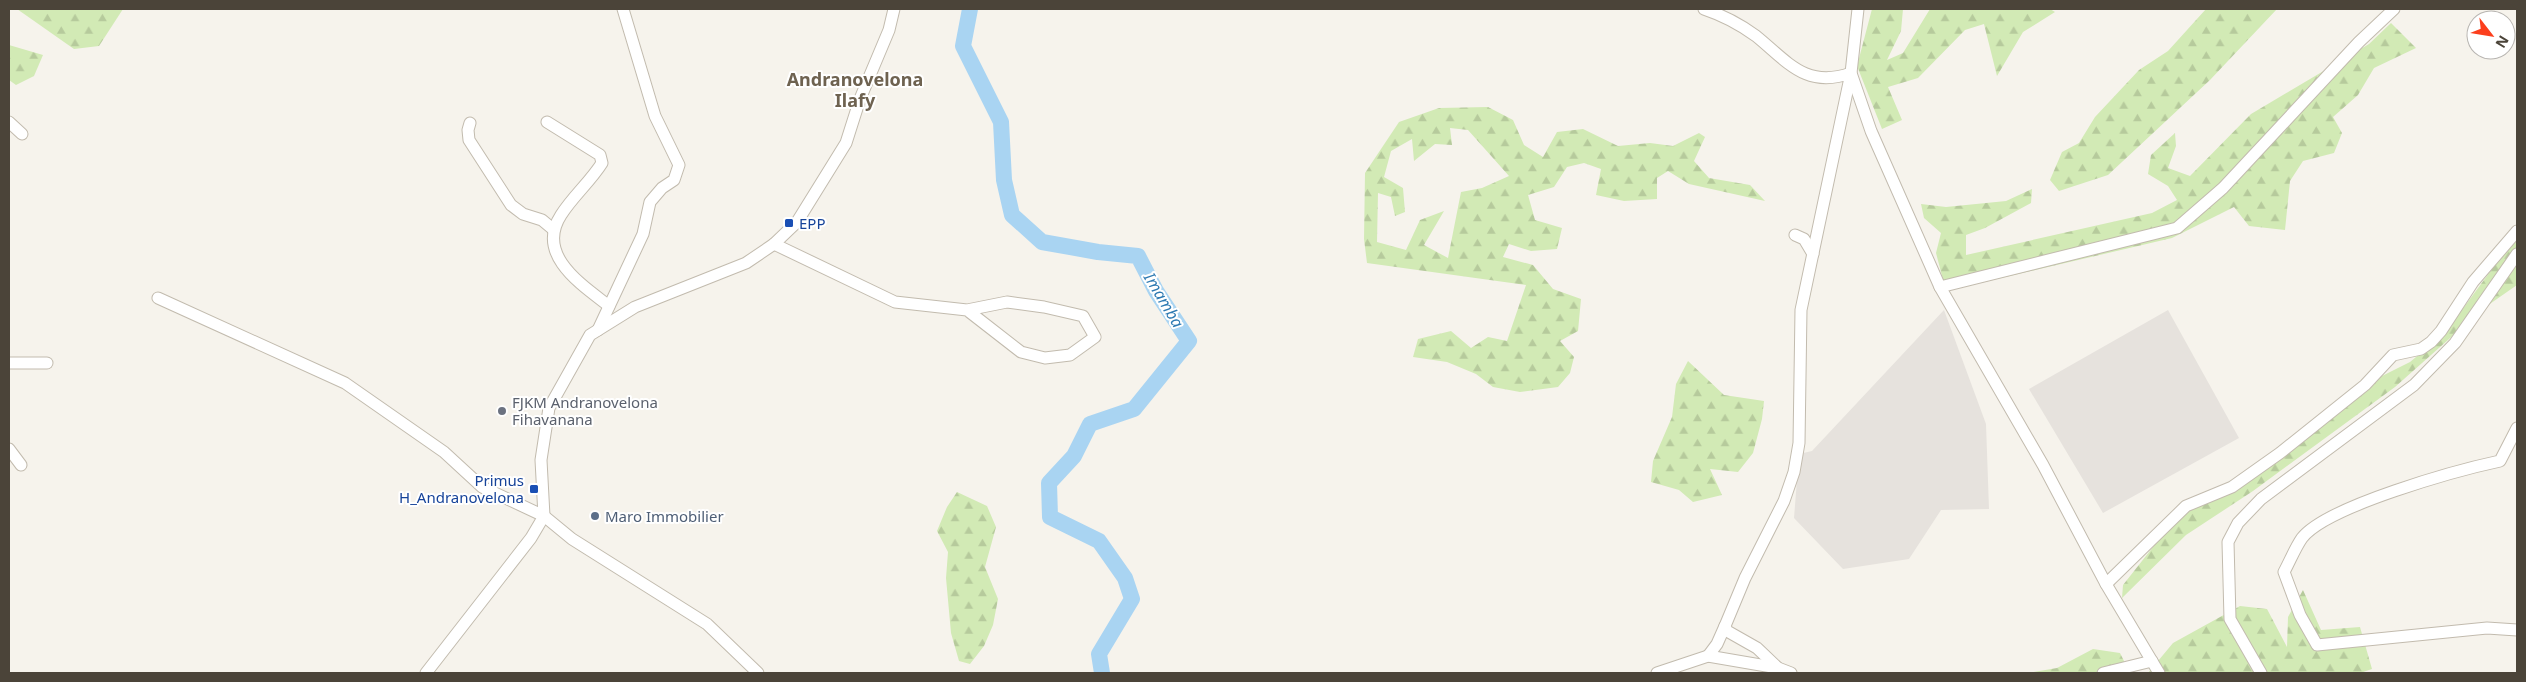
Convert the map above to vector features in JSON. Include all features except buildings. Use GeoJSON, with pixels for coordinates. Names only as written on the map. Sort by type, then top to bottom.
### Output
{"type":"FeatureCollection","features":[{"type":"Feature","properties":{"kind":"street"},"geometry":{"type":"LineString","coordinates":[[598,330],[643,234],[650,202],[674,180],[680,166],[655,116],[623,9]]}},
{"type":"Feature","properties":{"kind":"street"},"geometry":{"type":"LineString","coordinates":[[426,673],[531,538],[544,516],[542,460],[549,408],[590,335],[635,307],[746,263],[774,244],[796,222],[846,142],[860,99],[889,30],[894,9]]}},
{"type":"Feature","properties":{"kind":"street"},"geometry":{"type":"LineString","coordinates":[[1704,9],[1718,14],[1754,35],[1797,70],[1808,76],[1823,79],[1850,73]]}},
{"type":"Feature","properties":{"kind":"street"},"geometry":{"type":"LineString","coordinates":[[1708,656],[1717,644],[1745,578],[1784,501],[1794,472],[1799,443],[1801,310],[1850,73],[1858,9]]}},
{"type":"Feature","properties":{"kind":"street"},"geometry":{"type":"LineString","coordinates":[[1940,287],[2178,228],[2223,188],[2360,42],[2394,9]]}},
{"type":"Feature","properties":{"kind":"street"},"geometry":{"type":"LineString","coordinates":[[1850,73],[1871,131],[1940,287],[2043,464],[2106,584],[2159,673]]}},
{"type":"Feature","properties":{"kind":"street"},"geometry":{"type":"LineString","coordinates":[[9,122],[22,134]]}},
{"type":"Feature","properties":{"kind":"street"},"geometry":{"type":"LineString","coordinates":[[547,122],[600,155],[602,164],[592,179],[561,215],[554,230],[554,244],[560,260],[570,275],[609,306]]}},
{"type":"Feature","properties":{"kind":"street"},"geometry":{"type":"LineString","coordinates":[[470,123],[468,130],[469,140],[512,205],[524,214],[542,220],[554,230]]}},
{"type":"Feature","properties":{"kind":"street"},"geometry":{"type":"LineString","coordinates":[[2106,584],[2186,506],[2232,487],[2280,453],[2365,385],[2393,355],[2421,349],[2431,342],[2441,331],[2473,282],[2517,230]]}},
{"type":"Feature","properties":{"kind":"street"},"geometry":{"type":"LineString","coordinates":[[1794,236],[1804,239],[1813,254]]}},
{"type":"Feature","properties":{"kind":"street"},"geometry":{"type":"LineString","coordinates":[[774,244],[895,302],[967,310],[1007,302],[1044,307],[1083,316],[1095,337],[1070,355],[1045,358],[1022,352],[967,310]]}},
{"type":"Feature","properties":{"kind":"street"},"geometry":{"type":"LineString","coordinates":[[2261,673],[2230,619],[2228,542],[2232,533],[2261,499],[2414,385],[2455,343],[2517,254]]}},
{"type":"Feature","properties":{"kind":"street"},"geometry":{"type":"LineString","coordinates":[[158,298],[345,383],[444,452],[482,487],[544,516],[572,539],[707,624],[758,673]]}},
{"type":"Feature","properties":{"kind":"street"},"geometry":{"type":"LineString","coordinates":[[9,363],[46,363]]}},
{"type":"Feature","properties":{"kind":"street"},"geometry":{"type":"LineString","coordinates":[[2517,428],[2500,461],[2459,470],[2335,514],[2303,537],[2284,572],[2300,615],[2317,645],[2487,628],[2517,630]]}},
{"type":"Feature","properties":{"kind":"street"},"geometry":{"type":"LineString","coordinates":[[9,449],[21,465]]}},
{"type":"Feature","properties":{"kind":"street"},"geometry":{"type":"LineString","coordinates":[[1725,626],[1727,631],[1757,648],[1778,668]]}},
{"type":"Feature","properties":{"kind":"street"},"geometry":{"type":"LineString","coordinates":[[1657,673],[1708,656],[1778,668],[1791,673]]}},
{"type":"Feature","properties":{"kind":"street"},"geometry":{"type":"LineString","coordinates":[[2103,673],[2152,661]]}},
{"type":"Feature","properties":{"kind":"shaded area"},"geometry":{"type":"Polygon","coordinates":[[[1944,310],[1986,424],[1989,509],[1941,510],[1909,559],[1843,569],[1794,518],[1799,454],[1812,451],[1944,310]]]}},
{"type":"Feature","properties":{"kind":"shaded area"},"geometry":{"type":"Polygon","coordinates":[[[2168,310],[2239,438],[2103,513],[2029,389],[2168,310]]]}},
{"type":"Feature","properties":{"kind":"green space"},"geometry":{"type":"Polygon","coordinates":[[[17,9],[123,9],[99,46],[74,49],[17,9]]]}},
{"type":"Feature","properties":{"kind":"green space"},"geometry":{"type":"Polygon","coordinates":[[[1872,9],[1903,9],[1901,31],[1887,60],[1903,53],[1930,9],[2050,9],[2055,12],[2023,32],[1997,76],[1984,24],[1965,30],[1918,78],[1888,87],[1902,120],[1882,129],[1857,66],[1872,9]]]}},
{"type":"Feature","properties":{"kind":"green space"},"geometry":{"type":"Polygon","coordinates":[[[2206,9],[2277,9],[2210,80],[2108,175],[2059,191],[2050,180],[2062,152],[2079,143],[2095,117],[2139,70],[2168,51],[2206,9]]]}},
{"type":"Feature","properties":{"kind":"green space"},"geometry":{"type":"Polygon","coordinates":[[[2391,23],[2416,48],[2374,68],[2358,95],[2333,117],[2342,133],[2334,153],[2303,161],[2290,181],[2285,230],[2249,226],[2234,207],[2172,238],[1946,291],[1936,253],[1941,233],[1924,218],[1921,204],[1946,207],[2006,201],[2032,189],[2031,203],[1985,228],[1966,235],[1966,255],[2152,213],[2177,200],[2168,186],[2148,174],[2151,155],[2175,133],[2176,146],[2168,168],[2190,176],[2251,114],[2369,44],[2391,23]]]}},
{"type":"Feature","properties":{"kind":"green space"},"geometry":{"type":"Polygon","coordinates":[[[9,45],[43,55],[34,76],[16,85],[9,80],[9,45]]]}},
{"type":"Feature","properties":{"kind":"green space"},"geometry":{"type":"Polygon","coordinates":[[[1488,107],[1513,120],[1524,145],[1543,157],[1557,132],[1583,129],[1618,146],[1650,143],[1673,146],[1699,133],[1705,137],[1694,161],[1709,178],[1750,185],[1765,201],[1689,184],[1668,171],[1657,178],[1657,199],[1624,201],[1596,195],[1601,169],[1584,163],[1567,167],[1554,187],[1528,195],[1535,220],[1562,228],[1557,249],[1531,251],[1509,244],[1503,257],[1533,265],[1553,289],[1581,299],[1578,331],[1560,341],[1574,357],[1570,373],[1558,387],[1520,392],[1493,387],[1476,374],[1447,362],[1413,357],[1418,339],[1451,331],[1471,348],[1488,337],[1507,341],[1526,285],[1367,263],[1364,239],[1365,173],[1399,122],[1439,108],[1488,107]],[[1450,128],[1452,145],[1435,144],[1414,161],[1412,139],[1391,151],[1384,177],[1403,188],[1405,212],[1395,216],[1391,197],[1378,193],[1377,242],[1406,250],[1420,220],[1444,211],[1424,245],[1448,258],[1461,192],[1482,188],[1509,176],[1468,130],[1450,128]]]}},
{"type":"Feature","properties":{"kind":"green space"},"geometry":{"type":"Polygon","coordinates":[[[2517,235],[2517,285],[2484,308],[2395,387],[2253,491],[2186,535],[2122,598],[2123,585],[2172,523],[2376,379],[2410,362],[2445,333],[2517,235]]]}},
{"type":"Feature","properties":{"kind":"green space"},"geometry":{"type":"Polygon","coordinates":[[[1688,361],[1724,395],[1764,401],[1762,419],[1753,453],[1738,472],[1710,469],[1722,495],[1693,502],[1679,490],[1651,482],[1653,461],[1672,417],[1676,384],[1688,361]]]}},
{"type":"Feature","properties":{"kind":"green space"},"geometry":{"type":"Polygon","coordinates":[[[957,492],[987,506],[996,527],[985,567],[998,599],[993,625],[984,646],[970,664],[959,661],[951,633],[946,578],[948,552],[937,531],[947,507],[957,492]]]}},
{"type":"Feature","properties":{"kind":"green space"},"geometry":{"type":"Polygon","coordinates":[[[2303,590],[2321,630],[2360,627],[2372,669],[2360,673],[2148,673],[2173,643],[2240,606],[2267,609],[2287,647],[2288,617],[2303,590]]]}},
{"type":"Feature","properties":{"kind":"green space"},"geometry":{"type":"Polygon","coordinates":[[[2093,649],[2120,653],[2130,673],[2027,673],[2057,668],[2093,649]]]}},
{"type":"Feature","properties":{"kind":"waterway","name":"Imamba"},"geometry":{"type":"LineString","coordinates":[[970,9],[963,46],[1001,122],[1004,180],[1012,215],[1042,242],[1098,252],[1138,256],[1156,291],[1189,341],[1134,409],[1090,424],[1074,456],[1049,483],[1050,517],[1099,541],[1125,578],[1132,599],[1099,654],[1102,673]]}},
{"type":"Feature","properties":{"kind":"place","name":"EPP"},"geometry":{"type":"Point","coordinates":[789,223]}},
{"type":"Feature","properties":{"kind":"place","name":"FJKM Andranovelona Fihavanana"},"geometry":{"type":"Point","coordinates":[502,411]}},
{"type":"Feature","properties":{"kind":"place","name":"Primus H_Andranovelona"},"geometry":{"type":"Point","coordinates":[534,489]}},
{"type":"Feature","properties":{"kind":"place","name":"Maro Immobilier"},"geometry":{"type":"Point","coordinates":[595,516]}},
{"type":"Feature","properties":{"kind":"district","name":"Andranovelona Ilafy"},"geometry":{"type":"Point","coordinates":[855,89]}}]}
